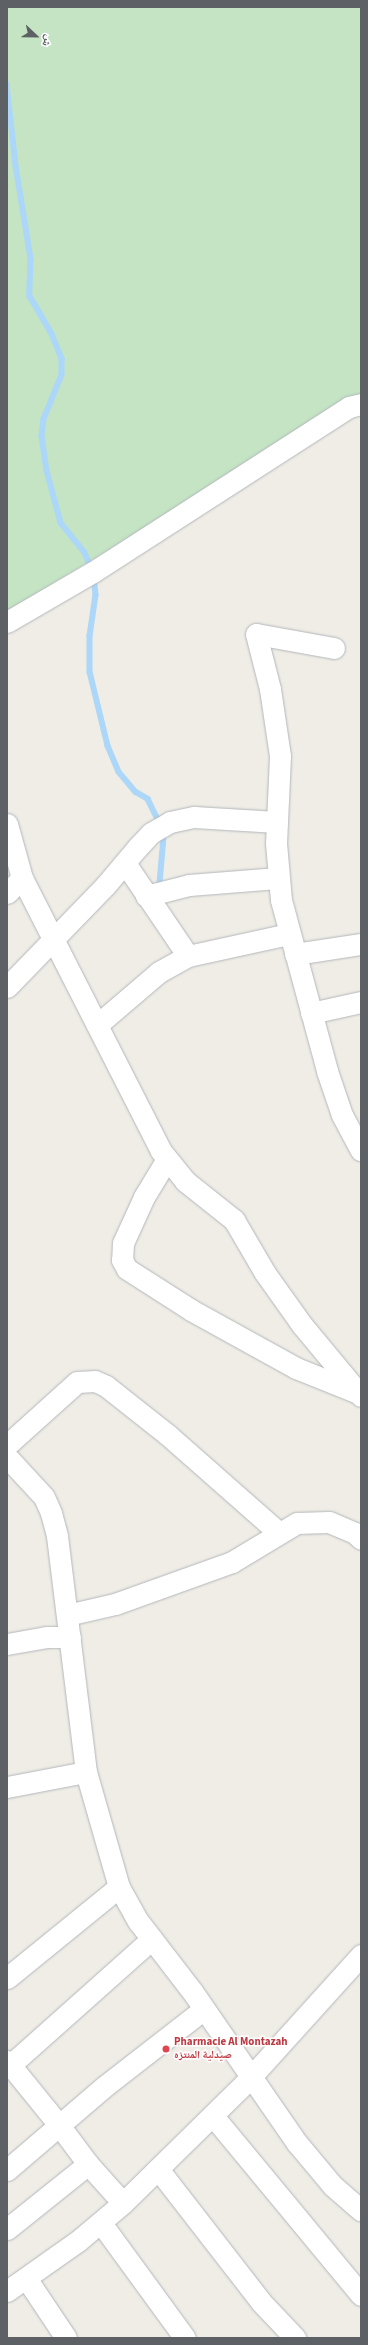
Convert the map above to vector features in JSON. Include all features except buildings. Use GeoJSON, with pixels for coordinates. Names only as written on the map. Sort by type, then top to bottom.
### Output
{"type":"FeatureCollection","features":[{"type":"Feature","properties":{"kind":"street"},"geometry":{"type":"LineString","coordinates":[[7,622],[94,572],[349,408],[361,404]]}},
{"type":"Feature","properties":{"kind":"street"},"geometry":{"type":"LineString","coordinates":[[334,648],[256,634],[263,655],[280,756],[277,822],[278,878],[292,944],[342,1115],[361,1150]]}},
{"type":"Feature","properties":{"kind":"street"},"geometry":{"type":"LineString","coordinates":[[7,987],[125,863],[151,833],[170,822],[194,818],[277,822]]}},
{"type":"Feature","properties":{"kind":"street"},"geometry":{"type":"LineString","coordinates":[[7,824],[22,878],[52,941],[78,984],[143,1119],[167,1159],[185,1181],[234,1220],[265,1273],[302,1326],[360,1394]]}},
{"type":"Feature","properties":{"kind":"street"},"geometry":{"type":"LineString","coordinates":[[125,863],[188,956]]}},
{"type":"Feature","properties":{"kind":"street"},"geometry":{"type":"LineString","coordinates":[[7,892],[22,878]]}},
{"type":"Feature","properties":{"kind":"street"},"geometry":{"type":"LineString","coordinates":[[146,896],[189,885],[278,878]]}},
{"type":"Feature","properties":{"kind":"street"},"geometry":{"type":"LineString","coordinates":[[97,1025],[159,972],[188,956],[292,944],[361,944]]}},
{"type":"Feature","properties":{"kind":"street"},"geometry":{"type":"LineString","coordinates":[[311,1012],[361,1002]]}},
{"type":"Feature","properties":{"kind":"street"},"geometry":{"type":"LineString","coordinates":[[167,1159],[144,1197],[123,1243],[122,1260],[127,1269],[191,1310],[296,1368],[360,1394]]}},
{"type":"Feature","properties":{"kind":"street"},"geometry":{"type":"LineString","coordinates":[[7,1444],[77,1382],[95,1381],[106,1386],[168,1435],[278,1532]]}},
{"type":"Feature","properties":{"kind":"street"},"geometry":{"type":"LineString","coordinates":[[7,1457],[44,1497],[51,1513],[57,1536],[86,1772],[119,1887],[152,1939],[204,2008],[250,2078],[317,2168],[333,2186],[359,2203]]}},
{"type":"Feature","properties":{"kind":"street"},"geometry":{"type":"LineString","coordinates":[[67,1616],[115,1604],[232,1562],[278,1532],[297,1523],[321,1521],[340,1525],[361,1539]]}},
{"type":"Feature","properties":{"kind":"street"},"geometry":{"type":"LineString","coordinates":[[7,1644],[47,1637],[70,1637]]}},
{"type":"Feature","properties":{"kind":"street"},"geometry":{"type":"LineString","coordinates":[[7,1787],[86,1772]]}},
{"type":"Feature","properties":{"kind":"street"},"geometry":{"type":"LineString","coordinates":[[7,1978],[119,1887]]}},
{"type":"Feature","properties":{"kind":"street"},"geometry":{"type":"LineString","coordinates":[[123,2203],[88,2164],[59,2125],[8,2064],[152,1939]]}},
{"type":"Feature","properties":{"kind":"street"},"geometry":{"type":"LineString","coordinates":[[7,2291],[101,2224],[213,2116],[250,2078],[361,1954]]}},
{"type":"Feature","properties":{"kind":"street"},"geometry":{"type":"LineString","coordinates":[[7,2170],[59,2125],[204,2008]]}},
{"type":"Feature","properties":{"kind":"street"},"geometry":{"type":"LineString","coordinates":[[213,2116],[361,2295]]}},
{"type":"Feature","properties":{"kind":"street"},"geometry":{"type":"LineString","coordinates":[[7,2229],[88,2164]]}},
{"type":"Feature","properties":{"kind":"street"},"geometry":{"type":"LineString","coordinates":[[158,2169],[217,2248],[261,2302],[294,2338]]}},
{"type":"Feature","properties":{"kind":"street"},"geometry":{"type":"LineString","coordinates":[[101,2224],[185,2338]]}},
{"type":"Feature","properties":{"kind":"street"},"geometry":{"type":"LineString","coordinates":[[26,2278],[66,2338]]}},
{"type":"Feature","properties":{"kind":"green space"},"geometry":{"type":"Polygon","coordinates":[[[7,7],[361,7],[361,398],[7,611],[7,7]]]}},
{"type":"Feature","properties":{"kind":"waterway"},"geometry":{"type":"LineString","coordinates":[[7,84],[16,166],[31,259],[30,296],[52,334],[62,359],[62,375],[44,419],[42,436],[47,471],[61,523],[85,553],[91,567]]}},
{"type":"Feature","properties":{"kind":"waterway"},"geometry":{"type":"LineString","coordinates":[[94,576],[96,595],[90,636],[90,672],[108,746],[119,772],[136,792],[148,799],[160,824]]}},
{"type":"Feature","properties":{"kind":"waterway"},"geometry":{"type":"LineString","coordinates":[[159,889],[164,832]]}},
{"type":"Feature","properties":{"kind":"place","name":"Pharmacie Al Montazah صيدلية المنتزه"},"geometry":{"type":"Point","coordinates":[166,2049]}}]}
